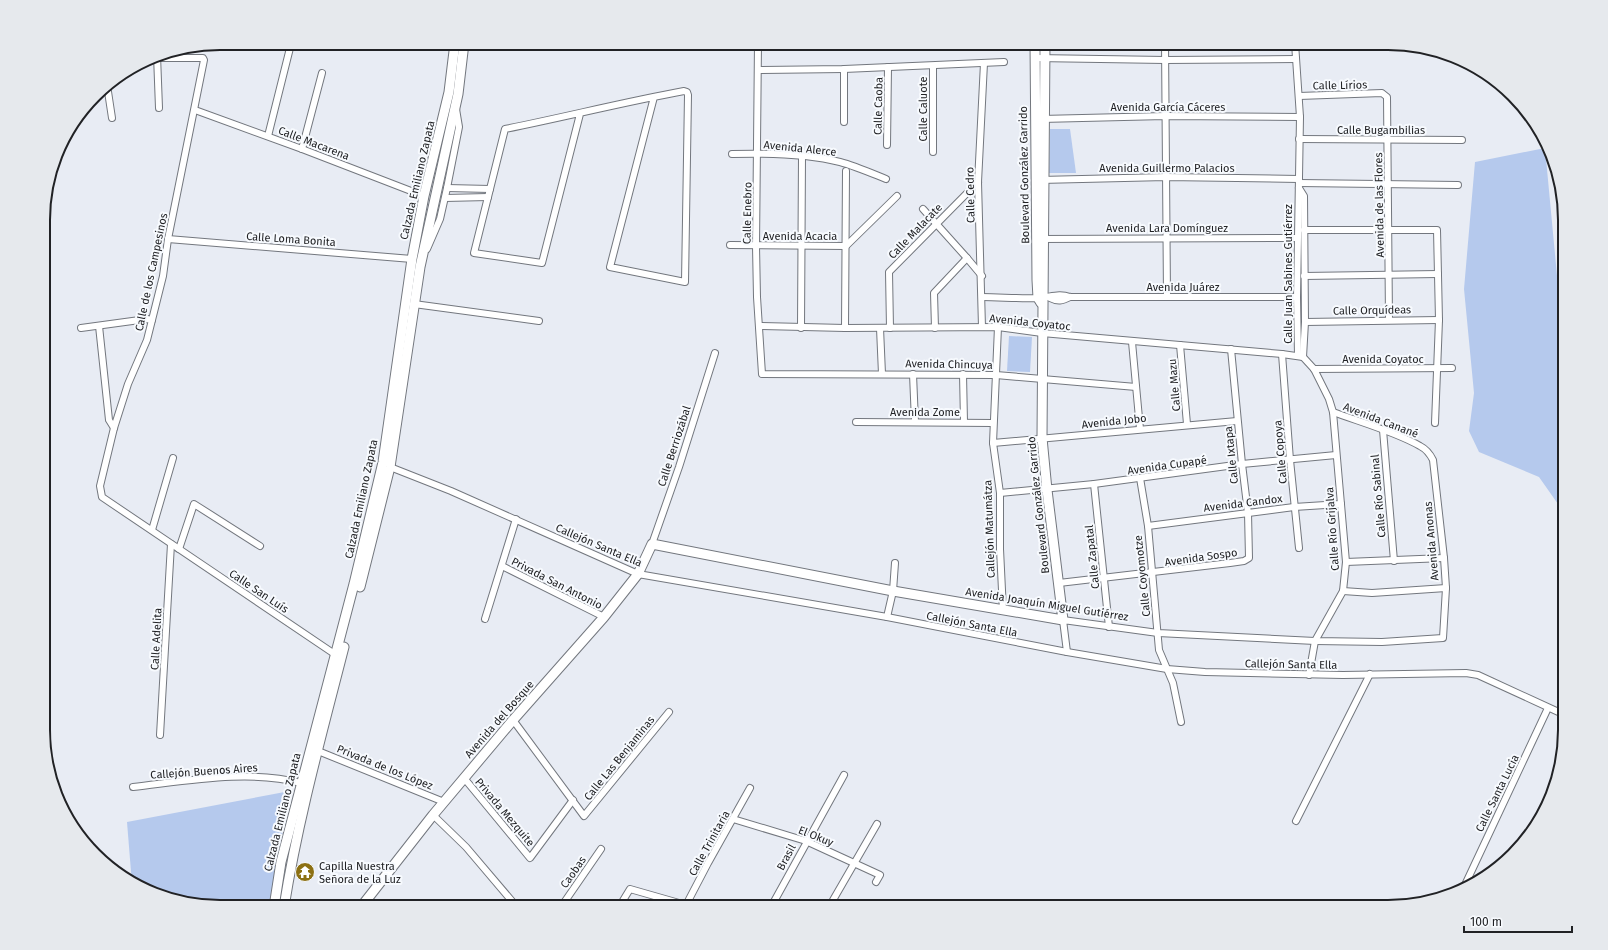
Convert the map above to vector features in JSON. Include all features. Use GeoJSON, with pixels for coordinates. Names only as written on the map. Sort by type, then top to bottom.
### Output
{"type":"FeatureCollection","features":[{"type":"Feature","properties":{"kind":"main road","name":"Calzada Emiliano Zapata"},"geometry":{"type":"LineString","coordinates":[[275,900],[281,862],[301,784],[334,673],[380,496],[383,462],[412,259],[424,196],[449,92],[454,50]]}},
{"type":"Feature","properties":{"kind":"main road","name":"Calzada Emiliano Zapata"},"geometry":{"type":"LineString","coordinates":[[285,900],[308,786],[318,751],[334,673],[336,655],[380,496],[390,467],[420,267],[455,104],[463,50]]}},
{"type":"Feature","properties":{"kind":"main road","name":"Boulevard González Garrido"},"geometry":{"type":"LineString","coordinates":[[1035,50],[1040,119],[1040,239],[1044,300],[1042,333],[1042,438],[1063,620]]}},
{"type":"Feature","properties":{"kind":"main road","name":"Boulevard González Garrido"},"geometry":{"type":"LineString","coordinates":[[1040,119],[1045,50]]}},
{"type":"Feature","properties":{"kind":"main road","name":"Avenida del Bosque"},"geometry":{"type":"LineString","coordinates":[[366,900],[464,778],[604,617],[638,574],[652,544]]}},
{"type":"Feature","properties":{"kind":"main road","name":"Avenida Joaquín Miguel Gutiérrez"},"geometry":{"type":"LineString","coordinates":[[652,544],[1003,611],[1063,620]]}},
{"type":"Feature","properties":{"kind":"street"},"geometry":{"type":"LineString","coordinates":[[268,136],[290,50]]}},
{"type":"Feature","properties":{"kind":"street","name":"Calle Enebro"},"geometry":{"type":"LineString","coordinates":[[758,50],[756,246],[762,374]]}},
{"type":"Feature","properties":{"kind":"street"},"geometry":{"type":"LineString","coordinates":[[1164,50],[1167,297]]}},
{"type":"Feature","properties":{"kind":"street","name":"Calle Juan Sabines Gutiérrez"},"geometry":{"type":"LineString","coordinates":[[1295,50],[1300,117],[1297,297],[1301,357],[1314,369],[1329,399]]}},
{"type":"Feature","properties":{"kind":"street","name":"Calle de los Campesinos"},"geometry":{"type":"LineString","coordinates":[[170,58],[204,59],[162,276],[152,320],[147,340],[128,384],[114,428],[100,486],[102,497],[171,544]]}},
{"type":"Feature","properties":{"kind":"street"},"geometry":{"type":"LineString","coordinates":[[1035,58],[1165,60],[1296,59]]}},
{"type":"Feature","properties":{"kind":"street"},"geometry":{"type":"LineString","coordinates":[[158,62],[159,108]]}},
{"type":"Feature","properties":{"kind":"street"},"geometry":{"type":"LineString","coordinates":[[758,70],[933,66],[1004,62]]}},
{"type":"Feature","properties":{"kind":"street","name":"Calle Cedro"},"geometry":{"type":"LineString","coordinates":[[982,327],[982,276],[978,182],[984,63]]}},
{"type":"Feature","properties":{"kind":"street","name":"Calle Caluote"},"geometry":{"type":"LineString","coordinates":[[933,66],[933,152]]}},
{"type":"Feature","properties":{"kind":"street","name":"Calle Caoba"},"geometry":{"type":"LineString","coordinates":[[887,145],[888,67]]}},
{"type":"Feature","properties":{"kind":"street"},"geometry":{"type":"LineString","coordinates":[[844,68],[844,122]]}},
{"type":"Feature","properties":{"kind":"street"},"geometry":{"type":"LineString","coordinates":[[302,149],[322,73]]}},
{"type":"Feature","properties":{"kind":"street"},"geometry":{"type":"LineString","coordinates":[[580,114],[542,263],[474,253],[505,129],[580,114],[654,97],[684,91],[687,92],[688,95],[685,282],[610,267],[654,97]]}},
{"type":"Feature","properties":{"kind":"street"},"geometry":{"type":"LineString","coordinates":[[108,92],[112,118]]}},
{"type":"Feature","properties":{"kind":"street","name":"Calle Lírios"},"geometry":{"type":"LineString","coordinates":[[1298,96],[1382,94]]}},
{"type":"Feature","properties":{"kind":"street","name":"Avenida de las Flores"},"geometry":{"type":"LineString","coordinates":[[1382,94],[1387,97],[1389,184],[1389,320]]}},
{"type":"Feature","properties":{"kind":"street"},"geometry":{"type":"LineString","coordinates":[[420,267],[440,219],[445,198],[459,127],[455,104]]}},
{"type":"Feature","properties":{"kind":"street","name":"Calle Macarena"},"geometry":{"type":"LineString","coordinates":[[195,110],[268,136],[424,196]]}},
{"type":"Feature","properties":{"kind":"street","name":"Avenida García Cáceres"},"geometry":{"type":"LineString","coordinates":[[1040,119],[1165,116],[1300,117]]}},
{"type":"Feature","properties":{"kind":"street","name":"Calle Bugambilias"},"geometry":{"type":"LineString","coordinates":[[1299,139],[1462,140]]}},
{"type":"Feature","properties":{"kind":"street","name":"Avenida Alerce"},"geometry":{"type":"LineString","coordinates":[[732,154],[757,153],[802,156],[839,162],[886,179]]}},
{"type":"Feature","properties":{"kind":"street"},"geometry":{"type":"LineString","coordinates":[[801,328],[802,156]]}},
{"type":"Feature","properties":{"kind":"street"},"geometry":{"type":"LineString","coordinates":[[845,328],[846,171]]}},
{"type":"Feature","properties":{"kind":"street","name":"Avenida Guillermo Palacios"},"geometry":{"type":"LineString","coordinates":[[1040,180],[1166,177],[1299,183],[1458,185]]}},
{"type":"Feature","properties":{"kind":"street","name":"Calle Malacate"},"geometry":{"type":"LineString","coordinates":[[890,328],[890,272],[978,182]]}},
{"type":"Feature","properties":{"kind":"street","name":"Calle Juan Sabines Gutiérrez"},"geometry":{"type":"LineString","coordinates":[[1299,183],[1304,196],[1305,322],[1301,357]]}},
{"type":"Feature","properties":{"kind":"street"},"geometry":{"type":"LineString","coordinates":[[447,188],[490,188]]}},
{"type":"Feature","properties":{"kind":"street","name":"Avenida Acacia"},"geometry":{"type":"LineString","coordinates":[[730,245],[846,246],[855,239],[897,196]]}},
{"type":"Feature","properties":{"kind":"street"},"geometry":{"type":"LineString","coordinates":[[445,198],[488,197]]}},
{"type":"Feature","properties":{"kind":"street"},"geometry":{"type":"LineString","coordinates":[[923,209],[982,276]]}},
{"type":"Feature","properties":{"kind":"street"},"geometry":{"type":"LineString","coordinates":[[1304,230],[1437,230],[1439,320],[1435,423]]}},
{"type":"Feature","properties":{"kind":"street","name":"Avenida Lara Domínguez"},"geometry":{"type":"LineString","coordinates":[[1040,239],[1298,238]]}},
{"type":"Feature","properties":{"kind":"street","name":"Calle Loma Bonita"},"geometry":{"type":"LineString","coordinates":[[168,239],[412,259]]}},
{"type":"Feature","properties":{"kind":"street"},"geometry":{"type":"LineString","coordinates":[[935,328],[934,293],[967,258]]}},
{"type":"Feature","properties":{"kind":"street"},"geometry":{"type":"LineString","coordinates":[[1304,276],[1438,274]]}},
{"type":"Feature","properties":{"kind":"street"},"geometry":{"type":"LineString","coordinates":[[982,297],[1044,300]]}},
{"type":"Feature","properties":{"kind":"street","name":"Avenida Juárez"},"geometry":{"type":"LineString","coordinates":[[1044,300],[1063,301],[1070,297],[1297,297]]}},
{"type":"Feature","properties":{"kind":"street"},"geometry":{"type":"LineString","coordinates":[[414,304],[539,321]]}},
{"type":"Feature","properties":{"kind":"street"},"geometry":{"type":"LineString","coordinates":[[81,328],[147,319],[152,320]]}},
{"type":"Feature","properties":{"kind":"street","name":"Calle Orquídeas"},"geometry":{"type":"LineString","coordinates":[[1305,322],[1439,320]]}},
{"type":"Feature","properties":{"kind":"street"},"geometry":{"type":"LineString","coordinates":[[99,326],[109,420],[114,428]]}},
{"type":"Feature","properties":{"kind":"street","name":"Avenida Coyatoc"},"geometry":{"type":"LineString","coordinates":[[759,326],[801,328],[998,327],[1132,342],[1231,349],[1301,357]]}},
{"type":"Feature","properties":{"kind":"street","name":"Callejón Matumátza"},"geometry":{"type":"LineString","coordinates":[[998,327],[993,443],[1000,493],[1000,549],[1003,611]]}},
{"type":"Feature","properties":{"kind":"street"},"geometry":{"type":"LineString","coordinates":[[880,328],[882,374]]}},
{"type":"Feature","properties":{"kind":"street"},"geometry":{"type":"LineString","coordinates":[[1132,342],[1140,429]]}},
{"type":"Feature","properties":{"kind":"street","name":"Calle Mazu"},"geometry":{"type":"LineString","coordinates":[[1180,345],[1187,424]]}},
{"type":"Feature","properties":{"kind":"street","name":"Calle Ixtapa"},"geometry":{"type":"LineString","coordinates":[[1231,349],[1237,421],[1248,513],[1249,558]]}},
{"type":"Feature","properties":{"kind":"street","name":"Calle Berriozábal"},"geometry":{"type":"LineString","coordinates":[[652,544],[679,467],[715,353]]}},
{"type":"Feature","properties":{"kind":"street","name":"Calle Copoya"},"geometry":{"type":"LineString","coordinates":[[1282,354],[1294,507],[1299,548]]}},
{"type":"Feature","properties":{"kind":"street","name":"Avenida Coyatoc"},"geometry":{"type":"LineString","coordinates":[[1314,369],[1452,368]]}},
{"type":"Feature","properties":{"kind":"street","name":"Avenida Chincuya"},"geometry":{"type":"LineString","coordinates":[[762,374],[996,375],[1136,387]]}},
{"type":"Feature","properties":{"kind":"street"},"geometry":{"type":"LineString","coordinates":[[913,374],[915,422]]}},
{"type":"Feature","properties":{"kind":"street"},"geometry":{"type":"LineString","coordinates":[[963,374],[964,422]]}},
{"type":"Feature","properties":{"kind":"street","name":"Calle Río Grijalva"},"geometry":{"type":"LineString","coordinates":[[1309,675],[1315,641],[1343,591],[1346,562],[1333,412],[1329,399]]}},
{"type":"Feature","properties":{"kind":"street","name":"Avenida Canané"},"geometry":{"type":"LineString","coordinates":[[1333,412],[1383,430],[1421,446]]}},
{"type":"Feature","properties":{"kind":"street","name":"Avenida Jobo"},"geometry":{"type":"LineString","coordinates":[[993,443],[1187,424],[1237,421]]}},
{"type":"Feature","properties":{"kind":"street","name":"Avenida Zome"},"geometry":{"type":"LineString","coordinates":[[856,422],[993,423]]}},
{"type":"Feature","properties":{"kind":"street","name":"Calle Río Sabinal"},"geometry":{"type":"LineString","coordinates":[[1383,430],[1394,561]]}},
{"type":"Feature","properties":{"kind":"street","name":"Avenida Anonas"},"geometry":{"type":"LineString","coordinates":[[1421,446],[1429,452],[1433,460],[1446,588],[1443,638]]}},
{"type":"Feature","properties":{"kind":"street","name":"Avenida Cupapé"},"geometry":{"type":"LineString","coordinates":[[1000,493],[1047,490],[1242,464],[1336,455]]}},
{"type":"Feature","properties":{"kind":"street"},"geometry":{"type":"LineString","coordinates":[[152,530],[173,458]]}},
{"type":"Feature","properties":{"kind":"street","name":"Callejón Santa Ella"},"geometry":{"type":"LineString","coordinates":[[390,467],[516,519],[638,574],[887,617],[1067,652],[1167,669],[1309,675],[1466,673],[1478,675],[1558,712]]}},
{"type":"Feature","properties":{"kind":"street","name":"Calle Coyomotze"},"geometry":{"type":"LineString","coordinates":[[1140,478],[1148,526],[1159,650],[1175,688],[1182,722]]}},
{"type":"Feature","properties":{"kind":"street","name":"Calle Zapatal"},"geometry":{"type":"LineString","coordinates":[[1094,484],[1109,627]]}},
{"type":"Feature","properties":{"kind":"street"},"geometry":{"type":"LineString","coordinates":[[179,550],[194,504],[260,546]]}},
{"type":"Feature","properties":{"kind":"street","name":"Avenida Candox"},"geometry":{"type":"LineString","coordinates":[[1148,526],[1294,507],[1340,504]]}},
{"type":"Feature","properties":{"kind":"street"},"geometry":{"type":"LineString","coordinates":[[485,619],[516,519]]}},
{"type":"Feature","properties":{"kind":"street","name":"Calle San Luís"},"geometry":{"type":"LineString","coordinates":[[171,544],[336,655]]}},
{"type":"Feature","properties":{"kind":"street","name":"Calle Adelita"},"geometry":{"type":"LineString","coordinates":[[160,735],[171,544]]}},
{"type":"Feature","properties":{"kind":"street","name":"Avenida Sospo"},"geometry":{"type":"LineString","coordinates":[[1059,583],[1104,579],[1230,563],[1244,561],[1249,558]]}},
{"type":"Feature","properties":{"kind":"street"},"geometry":{"type":"LineString","coordinates":[[1346,562],[1444,558]]}},
{"type":"Feature","properties":{"kind":"street"},"geometry":{"type":"LineString","coordinates":[[887,617],[893,590],[895,563]]}},
{"type":"Feature","properties":{"kind":"street","name":"Privada San Antonio"},"geometry":{"type":"LineString","coordinates":[[502,566],[604,617]]}},
{"type":"Feature","properties":{"kind":"street"},"geometry":{"type":"LineString","coordinates":[[1343,591],[1372,593],[1446,588]]}},
{"type":"Feature","properties":{"kind":"street","name":"Avenida Joaquín Miguel Gutiérrez"},"geometry":{"type":"LineString","coordinates":[[1063,620],[1158,633],[1315,641],[1382,642],[1443,638]]}},
{"type":"Feature","properties":{"kind":"street","name":"Boulevard González Garrido"},"geometry":{"type":"LineString","coordinates":[[1063,620],[1067,652]]}},
{"type":"Feature","properties":{"kind":"street"},"geometry":{"type":"LineString","coordinates":[[1296,822],[1370,674]]}},
{"type":"Feature","properties":{"kind":"street","name":"Calle Santa Lucía"},"geometry":{"type":"LineString","coordinates":[[1467,880],[1548,708]]}},
{"type":"Feature","properties":{"kind":"street","name":"Calle Las Benjaminas"},"geometry":{"type":"LineString","coordinates":[[513,720],[584,816],[669,712]]}},
{"type":"Feature","properties":{"kind":"street","name":"Privada de los López"},"geometry":{"type":"LineString","coordinates":[[318,751],[444,802]]}},
{"type":"Feature","properties":{"kind":"street","name":"Brasil"},"geometry":{"type":"LineString","coordinates":[[775,900],[806,841],[844,775]]}},
{"type":"Feature","properties":{"kind":"street","name":"Callejón Buenos Aires"},"geometry":{"type":"LineString","coordinates":[[133,787],[205,779],[243,777],[270,778],[301,784]]}},
{"type":"Feature","properties":{"kind":"street","name":"Privada Mezquite"},"geometry":{"type":"LineString","coordinates":[[464,778],[530,858],[573,800]]}},
{"type":"Feature","properties":{"kind":"street","name":"Calle Trinitaria"},"geometry":{"type":"LineString","coordinates":[[689,900],[750,788]]}},
{"type":"Feature","properties":{"kind":"street"},"geometry":{"type":"LineString","coordinates":[[433,815],[466,847],[511,900]]}},
{"type":"Feature","properties":{"kind":"street","name":"El Okuy"},"geometry":{"type":"LineString","coordinates":[[733,819],[806,841],[880,875],[876,882]]}},
{"type":"Feature","properties":{"kind":"street"},"geometry":{"type":"LineString","coordinates":[[833,900],[877,824]]}},
{"type":"Feature","properties":{"kind":"street","name":"Caobas"},"geometry":{"type":"LineString","coordinates":[[566,900],[601,849]]}},
{"type":"Feature","properties":{"kind":"street"},"geometry":{"type":"LineString","coordinates":[[622,900],[630,888],[667,900]]}},
{"type":"Feature","properties":{"kind":"shaded area"},"geometry":{"type":"Polygon","coordinates":[[[1050,129],[1070,129],[1076,173],[1049,173],[1050,129]]]}},
{"type":"Feature","properties":{"kind":"shaded area"},"geometry":{"type":"Polygon","coordinates":[[[1542,149],[1546,157],[1558,286],[1558,504],[1539,477],[1479,452],[1469,431],[1474,393],[1464,289],[1475,162],[1542,149]]]}},
{"type":"Feature","properties":{"kind":"shaded area"},"geometry":{"type":"Polygon","coordinates":[[[1009,336],[1032,337],[1030,372],[1007,371],[1009,336]]]}},
{"type":"Feature","properties":{"kind":"shaded area"},"geometry":{"type":"Polygon","coordinates":[[[290,791],[270,900],[198,899],[165,891],[135,877],[131,874],[127,822],[290,791]]]}},
{"type":"Feature","properties":{"kind":"place","name":"Capilla Nuestra Señora de la Luz"},"geometry":{"type":"Point","coordinates":[305,872]}}]}
